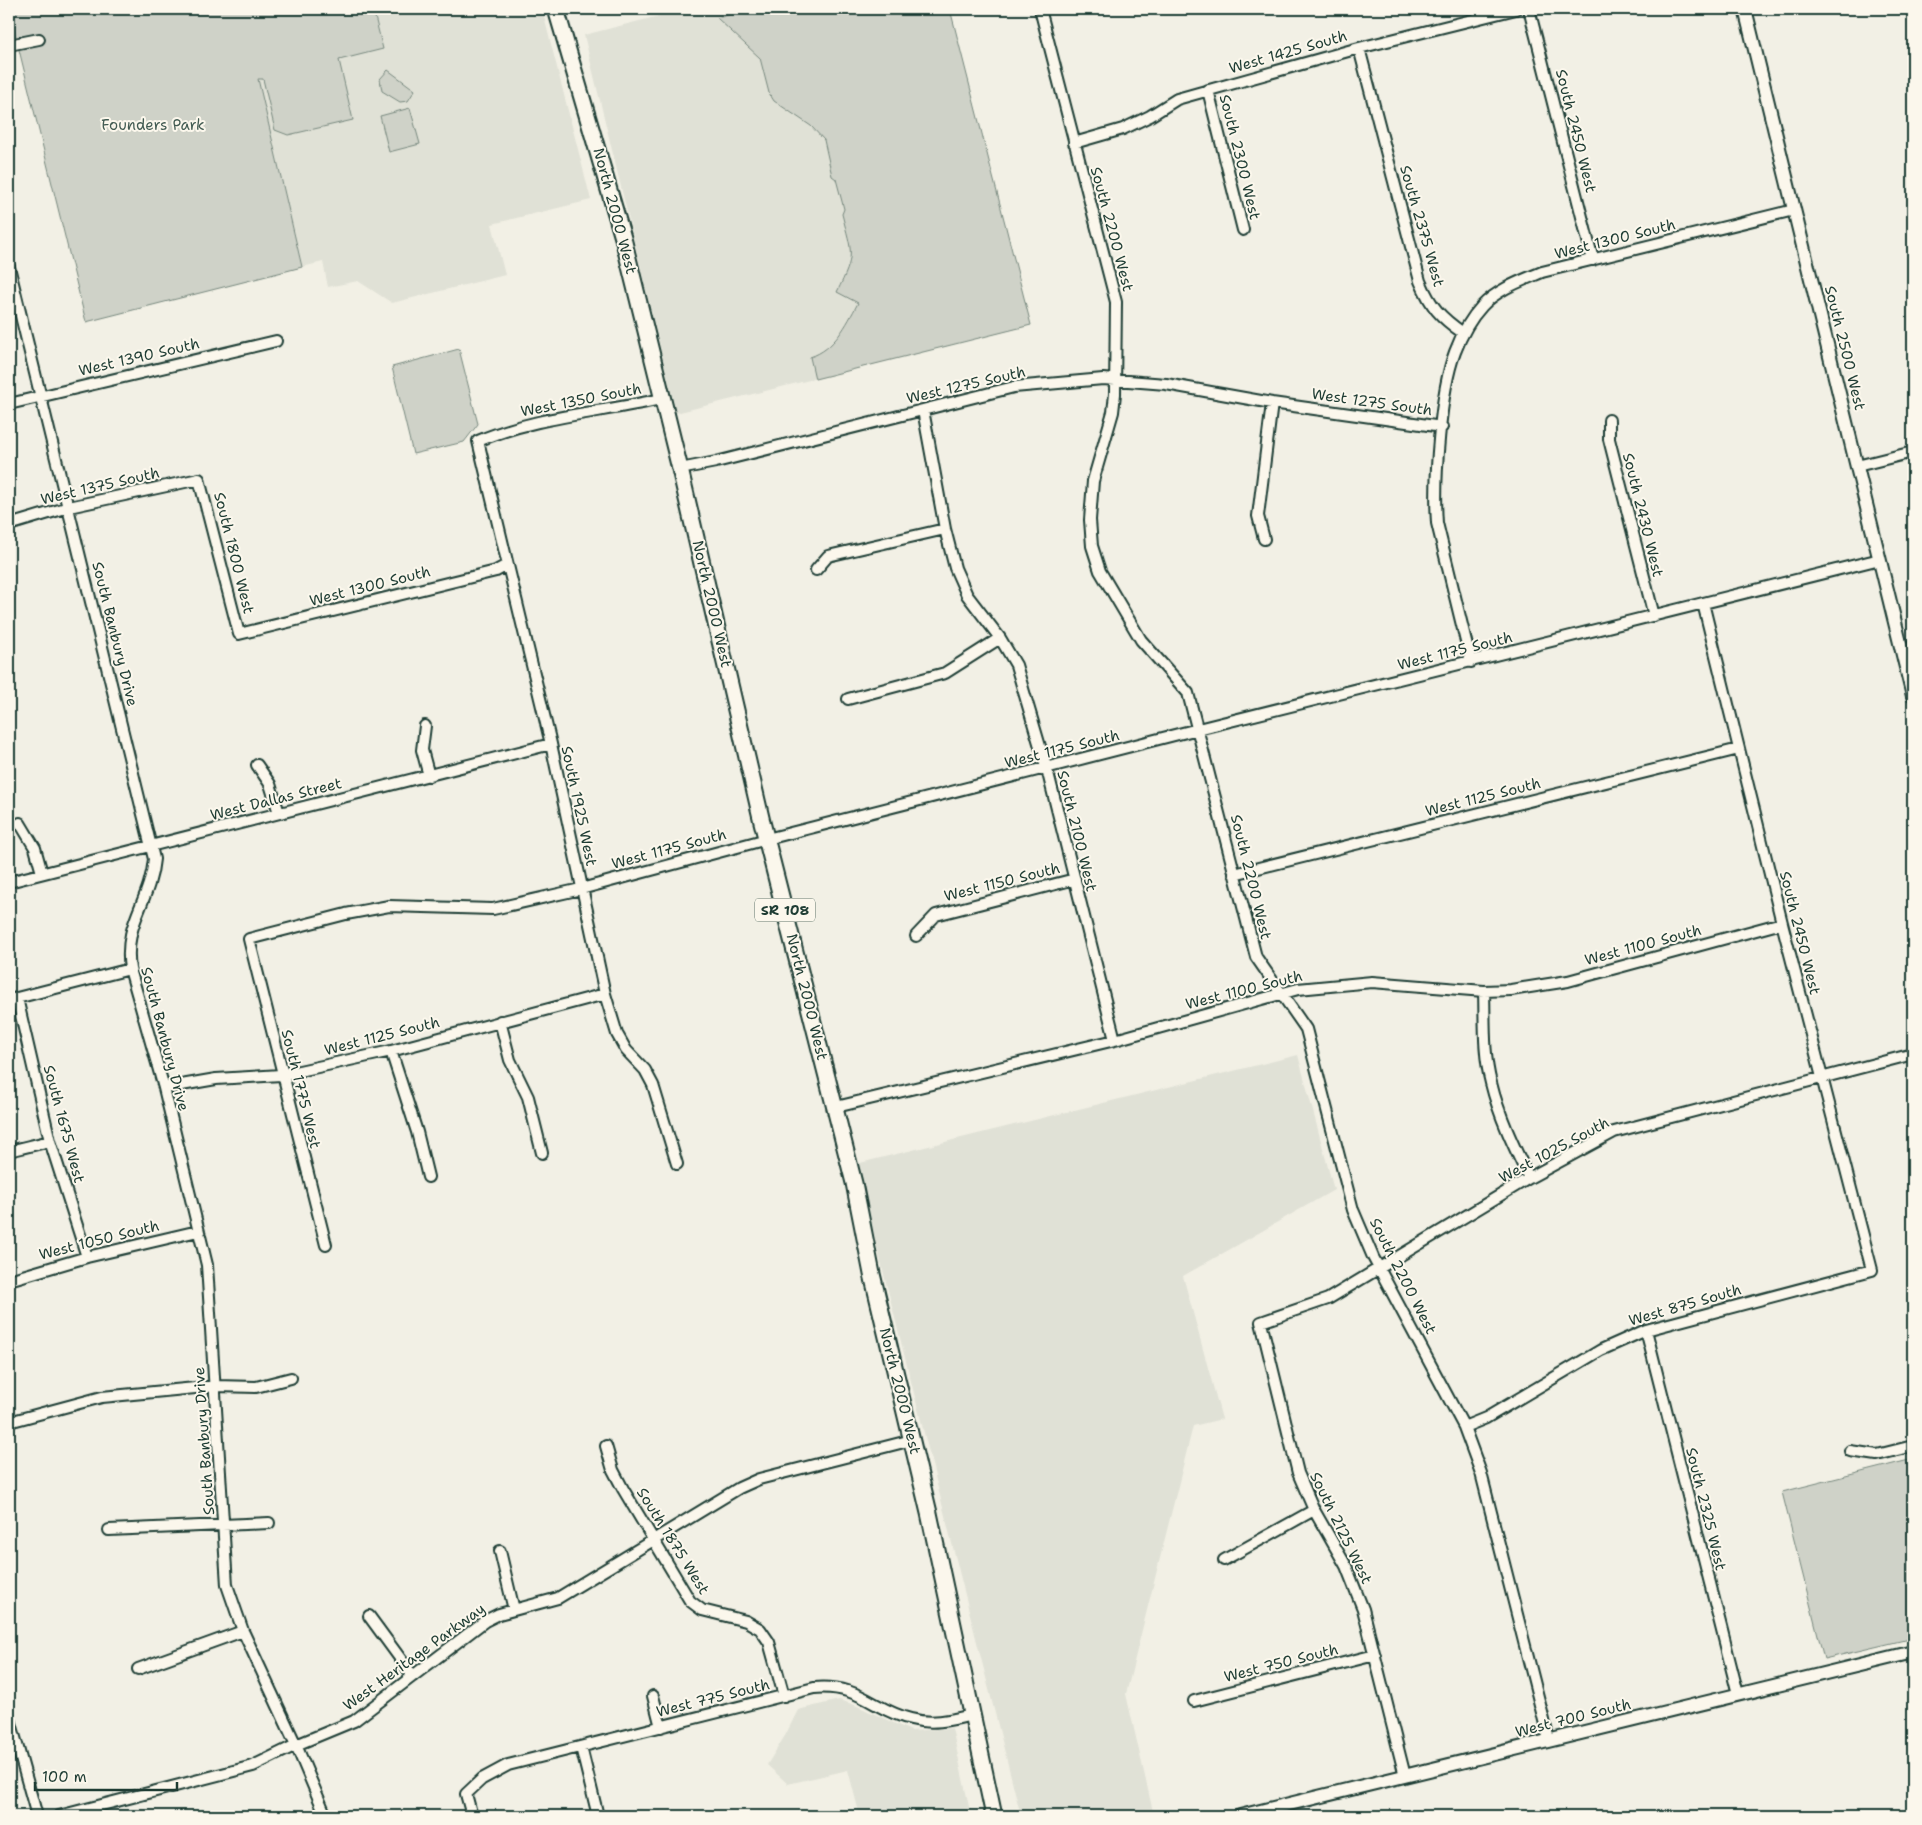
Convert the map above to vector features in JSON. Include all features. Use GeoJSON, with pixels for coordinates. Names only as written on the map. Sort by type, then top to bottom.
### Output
{"type":"FeatureCollection","features":[{"type":"Feature","properties":{"kind":"main road","name":"North 2000 West"},"geometry":{"type":"LineString","coordinates":[[556,9],[607,176],[661,399],[680,469],[767,839],[836,1107],[854,1183],[872,1274],[912,1440],[994,1816]]}},
{"type":"Feature","properties":{"kind":"street","name":"South 2200 West"},"geometry":{"type":"LineString","coordinates":[[1040,9],[1116,302],[1116,380],[1113,412],[1093,481],[1090,520],[1092,546],[1104,579],[1141,640],[1188,693],[1256,957],[1283,993],[1306,1029],[1315,1056],[1354,1210],[1379,1269],[1464,1427],[1481,1472],[1549,1740]]}},
{"type":"Feature","properties":{"kind":"street","name":"West 1425 South"},"geometry":{"type":"LineString","coordinates":[[1074,143],[1123,129],[1150,116],[1177,99],[1359,48],[1516,9]]}},
{"type":"Feature","properties":{"kind":"street","name":"South 2450 West"},"geometry":{"type":"LineString","coordinates":[[1529,9],[1593,260]]}},
{"type":"Feature","properties":{"kind":"street","name":"South 2500 West"},"geometry":{"type":"LineString","coordinates":[[1744,9],[1913,696]]}},
{"type":"Feature","properties":{"kind":"street"},"geometry":{"type":"LineString","coordinates":[[9,45],[39,39]]}},
{"type":"Feature","properties":{"kind":"street","name":"South 2375 West"},"geometry":{"type":"LineString","coordinates":[[1359,48],[1420,281],[1430,305],[1447,322],[1463,333]]}},
{"type":"Feature","properties":{"kind":"street","name":"South 2300 West"},"geometry":{"type":"LineString","coordinates":[[1208,90],[1243,230]]}},
{"type":"Feature","properties":{"kind":"street","name":"West 1300 South"},"geometry":{"type":"LineString","coordinates":[[1463,333],[1483,306],[1511,284],[1542,272],[1794,210]]}},
{"type":"Feature","properties":{"kind":"street","name":"South Banbury Drive"},"geometry":{"type":"LineString","coordinates":[[9,267],[11,286],[42,396],[154,859],[153,876],[130,932],[127,950],[130,969],[164,1088],[207,1265],[225,1526],[227,1585],[243,1631],[296,1745],[326,1816]]}},
{"type":"Feature","properties":{"kind":"street"},"geometry":{"type":"LineString","coordinates":[[1463,333],[1454,354],[1442,427],[1435,499],[1437,523],[1472,662]]}},
{"type":"Feature","properties":{"kind":"street","name":"West 1390 South"},"geometry":{"type":"LineString","coordinates":[[9,404],[276,341]]}},
{"type":"Feature","properties":{"kind":"street","name":"West 1275 South"},"geometry":{"type":"LineString","coordinates":[[680,469],[716,462],[1014,387],[1103,379],[1166,384],[1272,403],[1442,427]]}},
{"type":"Feature","properties":{"kind":"street","name":"West 1350 South"},"geometry":{"type":"LineString","coordinates":[[478,441],[494,434],[579,413],[661,399]]}},
{"type":"Feature","properties":{"kind":"street"},"geometry":{"type":"LineString","coordinates":[[1264,539],[1258,516],[1272,403]]}},
{"type":"Feature","properties":{"kind":"street","name":"South 2100 West"},"geometry":{"type":"LineString","coordinates":[[923,410],[945,529],[955,568],[967,596],[1000,638],[1016,665],[1046,769],[1115,1040]]}},
{"type":"Feature","properties":{"kind":"street","name":"South 2430 West"},"geometry":{"type":"LineString","coordinates":[[1609,420],[1609,439],[1654,616]]}},
{"type":"Feature","properties":{"kind":"street","name":"South 1925 West"},"geometry":{"type":"LineString","coordinates":[[478,441],[551,744],[605,994],[617,1034],[626,1050],[645,1070],[653,1085],[677,1164]]}},
{"type":"Feature","properties":{"kind":"street"},"geometry":{"type":"LineString","coordinates":[[1857,466],[1913,452]]}},
{"type":"Feature","properties":{"kind":"street","name":"West 1375 South"},"geometry":{"type":"LineString","coordinates":[[9,525],[69,507],[200,479]]}},
{"type":"Feature","properties":{"kind":"street","name":"South 1800 West"},"geometry":{"type":"LineString","coordinates":[[200,479],[238,634]]}},
{"type":"Feature","properties":{"kind":"street"},"geometry":{"type":"LineString","coordinates":[[816,570],[828,556],[945,529]]}},
{"type":"Feature","properties":{"kind":"street","name":"West 1175 South"},"geometry":{"type":"LineString","coordinates":[[249,938],[346,914],[389,906],[493,909],[581,889],[767,839],[1198,729],[1880,559]]}},
{"type":"Feature","properties":{"kind":"street","name":"West 1300 South"},"geometry":{"type":"LineString","coordinates":[[238,634],[507,566]]}},
{"type":"Feature","properties":{"kind":"street","name":"South 2450 West"},"geometry":{"type":"LineString","coordinates":[[1703,603],[1782,923],[1872,1270]]}},
{"type":"Feature","properties":{"kind":"street"},"geometry":{"type":"LineString","coordinates":[[848,699],[945,673],[1000,638]]}},
{"type":"Feature","properties":{"kind":"street"},"geometry":{"type":"LineString","coordinates":[[425,726],[422,750],[429,776]]}},
{"type":"Feature","properties":{"kind":"street","name":"West Dallas Street"},"geometry":{"type":"LineString","coordinates":[[9,882],[551,744]]}},
{"type":"Feature","properties":{"kind":"street","name":"West 1125 South"},"geometry":{"type":"LineString","coordinates":[[1234,874],[1739,749]]}},
{"type":"Feature","properties":{"kind":"street"},"geometry":{"type":"LineString","coordinates":[[257,765],[270,784],[279,813]]}},
{"type":"Feature","properties":{"kind":"street"},"geometry":{"type":"LineString","coordinates":[[20,823],[36,848],[42,873]]}},
{"type":"Feature","properties":{"kind":"street","name":"West 1150 South"},"geometry":{"type":"LineString","coordinates":[[916,936],[936,915],[1075,879]]}},
{"type":"Feature","properties":{"kind":"street","name":"West 1100 South"},"geometry":{"type":"LineString","coordinates":[[836,1107],[1115,1040],[1298,989],[1372,982],[1484,991],[1511,990],[1568,981],[1782,923]]}},
{"type":"Feature","properties":{"kind":"street","name":"South 1775 West"},"geometry":{"type":"LineString","coordinates":[[249,938],[281,1075],[326,1246]]}},
{"type":"Feature","properties":{"kind":"street"},"geometry":{"type":"LineString","coordinates":[[13,999],[130,969]]}},
{"type":"Feature","properties":{"kind":"street"},"geometry":{"type":"LineString","coordinates":[[1484,991],[1486,1044],[1490,1081],[1504,1125],[1529,1178]]}},
{"type":"Feature","properties":{"kind":"street","name":"West 1125 South"},"geometry":{"type":"LineString","coordinates":[[164,1088],[216,1079],[281,1075],[391,1051],[605,994]]}},
{"type":"Feature","properties":{"kind":"street","name":"South 1675 West"},"geometry":{"type":"LineString","coordinates":[[13,999],[50,1141],[87,1258]]}},
{"type":"Feature","properties":{"kind":"street"},"geometry":{"type":"LineString","coordinates":[[500,1021],[510,1060],[528,1097],[542,1153]]}},
{"type":"Feature","properties":{"kind":"street"},"geometry":{"type":"LineString","coordinates":[[391,1051],[417,1132],[428,1177]]}},
{"type":"Feature","properties":{"kind":"street","name":"West 1025 South"},"geometry":{"type":"LineString","coordinates":[[1261,1322],[1328,1299],[1529,1178],[1614,1132],[1913,1054]]}},
{"type":"Feature","properties":{"kind":"street"},"geometry":{"type":"LineString","coordinates":[[9,1151],[50,1141]]}},
{"type":"Feature","properties":{"kind":"street","name":"West 1050 South"},"geometry":{"type":"LineString","coordinates":[[9,1280],[87,1258],[198,1231]]}},
{"type":"Feature","properties":{"kind":"street","name":"West 875 South"},"geometry":{"type":"LineString","coordinates":[[1464,1427],[1486,1418],[1601,1350],[1646,1330],[1872,1270]]}},
{"type":"Feature","properties":{"kind":"street","name":"South 2125 West"},"geometry":{"type":"LineString","coordinates":[[1261,1322],[1298,1473],[1314,1510],[1346,1566],[1363,1609],[1405,1776]]}},
{"type":"Feature","properties":{"kind":"street","name":"South 2325 West"},"geometry":{"type":"LineString","coordinates":[[1646,1330],[1738,1694]]}},
{"type":"Feature","properties":{"kind":"street"},"geometry":{"type":"LineString","coordinates":[[9,1422],[102,1397],[216,1386],[256,1388],[291,1378]]}},
{"type":"Feature","properties":{"kind":"street","name":"West Heritage Parkway"},"geometry":{"type":"LineString","coordinates":[[59,1816],[253,1766],[354,1720],[486,1621],[514,1610],[558,1598],[739,1488],[759,1479],[912,1440]]}},
{"type":"Feature","properties":{"kind":"street","name":"South 1875 West"},"geometry":{"type":"LineString","coordinates":[[606,1446],[623,1489],[695,1606],[702,1610],[753,1624],[765,1634],[784,1696]]}},
{"type":"Feature","properties":{"kind":"street"},"geometry":{"type":"LineString","coordinates":[[1850,1451],[1877,1455],[1913,1446]]}},
{"type":"Feature","properties":{"kind":"street"},"geometry":{"type":"LineString","coordinates":[[1224,1560],[1314,1510]]}},
{"type":"Feature","properties":{"kind":"street"},"geometry":{"type":"LineString","coordinates":[[109,1530],[269,1524]]}},
{"type":"Feature","properties":{"kind":"street"},"geometry":{"type":"LineString","coordinates":[[500,1551],[514,1610]]}},
{"type":"Feature","properties":{"kind":"street"},"geometry":{"type":"LineString","coordinates":[[369,1616],[413,1676]]}},
{"type":"Feature","properties":{"kind":"street"},"geometry":{"type":"LineString","coordinates":[[138,1669],[243,1631]]}},
{"type":"Feature","properties":{"kind":"street","name":"West 700 South"},"geometry":{"type":"LineString","coordinates":[[1240,1816],[1913,1652]]}},
{"type":"Feature","properties":{"kind":"street","name":"West 750 South"},"geometry":{"type":"LineString","coordinates":[[1194,1701],[1375,1655]]}},
{"type":"Feature","properties":{"kind":"street","name":"West 775 South"},"geometry":{"type":"LineString","coordinates":[[472,1816],[466,1794],[482,1779],[508,1765],[814,1688],[836,1688],[856,1692],[892,1712],[910,1719],[946,1721],[972,1715]]}},
{"type":"Feature","properties":{"kind":"street"},"geometry":{"type":"LineString","coordinates":[[653,1696],[661,1727]]}},
{"type":"Feature","properties":{"kind":"street"},"geometry":{"type":"LineString","coordinates":[[9,1716],[11,1738],[38,1816]]}},
{"type":"Feature","properties":{"kind":"street"},"geometry":{"type":"LineString","coordinates":[[581,1747],[598,1816]]}},
{"type":"Feature","properties":{"kind":"shaded area"},"geometry":{"type":"Polygon","coordinates":[[[373,9],[542,9],[591,200],[492,224],[505,275],[392,303],[358,281],[328,287],[323,262],[302,267],[258,79],[383,49],[373,9]]]}},
{"type":"Feature","properties":{"kind":"shaded area"},"geometry":{"type":"Polygon","coordinates":[[[658,9],[950,9],[1031,325],[676,413],[584,35],[659,16],[658,9]]]}},
{"type":"Feature","properties":{"kind":"shaded area"},"geometry":{"type":"Polygon","coordinates":[[[1298,1055],[1334,1190],[1183,1276],[1222,1419],[1193,1426],[1126,1694],[1154,1816],[1021,1816],[856,1164],[1298,1055]]]}},
{"type":"Feature","properties":{"kind":"shaded area"},"geometry":{"type":"Polygon","coordinates":[[[839,1700],[855,1705],[911,1731],[952,1728],[971,1816],[860,1816],[848,1770],[788,1784],[767,1765],[798,1710],[839,1700]]]}},
{"type":"Feature","properties":{"kind":"green space","name":"Founders Park"},"geometry":{"type":"Polygon","coordinates":[[[9,9],[373,9],[383,49],[339,60],[353,120],[288,135],[275,130],[263,79],[258,79],[302,267],[86,322],[9,9]]]}},
{"type":"Feature","properties":{"kind":"green space"},"geometry":{"type":"Polygon","coordinates":[[[750,9],[950,9],[1031,325],[815,379],[810,357],[819,353],[833,342],[844,328],[858,303],[837,292],[850,261],[850,246],[842,214],[844,209],[836,179],[832,176],[824,140],[811,126],[774,101],[769,93],[760,58],[717,18],[750,9]]]}},
{"type":"Feature","properties":{"kind":"green space"},"geometry":{"type":"Polygon","coordinates":[[[388,70],[415,90],[408,101],[400,102],[382,91],[380,79],[388,70]]]}},
{"type":"Feature","properties":{"kind":"green space"},"geometry":{"type":"Polygon","coordinates":[[[410,108],[420,144],[389,152],[380,116],[410,108]]]}},
{"type":"Feature","properties":{"kind":"green space"},"geometry":{"type":"Polygon","coordinates":[[[459,349],[478,424],[464,442],[413,454],[392,367],[459,349]]]}},
{"type":"Feature","properties":{"kind":"green space"},"geometry":{"type":"Polygon","coordinates":[[[1913,1459],[1913,1638],[1824,1659],[1782,1492],[1913,1459]]]}}]}
